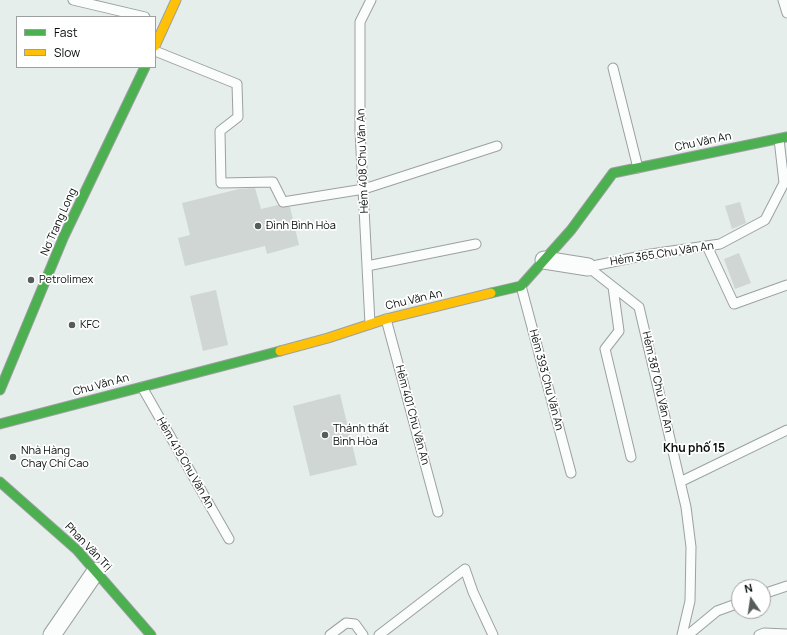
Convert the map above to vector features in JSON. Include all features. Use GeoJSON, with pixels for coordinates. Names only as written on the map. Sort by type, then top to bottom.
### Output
{"type":"FeatureCollection","features":[{"type":"Feature","properties":{"kind":"street"},"geometry":{"type":"LineString","coordinates":[[156,44],[176,0]]}},
{"type":"Feature","properties":{"kind":"street","name":"Nơ Trang Long"},"geometry":{"type":"LineString","coordinates":[[0,390],[64,236],[145,68]]}},
{"type":"Feature","properties":{"kind":"street","name":"Chu Văn An"},"geometry":{"type":"LineString","coordinates":[[0,424],[328,338],[386,319],[521,286],[571,230],[613,173],[783,138]]}},
{"type":"Feature","properties":{"kind":"street","name":"Hẻm 387 Chu Văn An"},"geometry":{"type":"LineString","coordinates":[[544,260],[588,267]]}},
{"type":"Feature","properties":{"kind":"street","name":"Phan Văn Trị"},"geometry":{"type":"LineString","coordinates":[[0,482],[77,550],[151,635]]}},
{"type":"Feature","properties":{"kind":"street"},"geometry":{"type":"LineString","coordinates":[[52,635],[96,571]]}},
{"type":"Feature","properties":{"kind":"lane"},"geometry":{"type":"LineString","coordinates":[[73,0],[141,16]]}},
{"type":"Feature","properties":{"kind":"lane","name":"Hẻm 408 Chu Văn An"},"geometry":{"type":"LineString","coordinates":[[370,325],[360,131],[360,22],[371,0]]}},
{"type":"Feature","properties":{"kind":"lane"},"geometry":{"type":"LineString","coordinates":[[783,0],[787,13]]}},
{"type":"Feature","properties":{"kind":"lane"},"geometry":{"type":"LineString","coordinates":[[156,19],[166,22]]}},
{"type":"Feature","properties":{"kind":"lane"},"geometry":{"type":"LineString","coordinates":[[156,51],[237,84],[238,117],[220,130],[221,183],[274,182],[283,202],[364,189],[497,146]]}},
{"type":"Feature","properties":{"kind":"lane"},"geometry":{"type":"LineString","coordinates":[[613,68],[638,168]]}},
{"type":"Feature","properties":{"kind":"lane","name":"Hẻm 365 Chu Văn An"},"geometry":{"type":"LineString","coordinates":[[588,267],[651,254],[720,244],[764,220],[784,183],[783,138]]}},
{"type":"Feature","properties":{"kind":"lane"},"geometry":{"type":"LineString","coordinates":[[367,266],[476,244]]}},
{"type":"Feature","properties":{"kind":"lane"},"geometry":{"type":"LineString","coordinates":[[707,246],[734,304],[787,285]]}},
{"type":"Feature","properties":{"kind":"lane","name":"Hẻm 387 Chu Văn An"},"geometry":{"type":"LineString","coordinates":[[588,267],[639,307],[686,507],[691,547],[690,601],[682,635]]}},
{"type":"Feature","properties":{"kind":"lane","name":"Hẻm 393 Chu Văn An"},"geometry":{"type":"LineString","coordinates":[[521,286],[571,473]]}},
{"type":"Feature","properties":{"kind":"lane"},"geometry":{"type":"LineString","coordinates":[[613,286],[619,332],[605,349],[631,457]]}},
{"type":"Feature","properties":{"kind":"lane","name":"Hẻm 401 Chu Văn An"},"geometry":{"type":"LineString","coordinates":[[386,319],[438,512]]}},
{"type":"Feature","properties":{"kind":"lane","name":"Hẻm 419 Chu Văn An"},"geometry":{"type":"LineString","coordinates":[[142,387],[229,539]]}},
{"type":"Feature","properties":{"kind":"lane"},"geometry":{"type":"LineString","coordinates":[[680,482],[787,430]]}},
{"type":"Feature","properties":{"kind":"lane"},"geometry":{"type":"LineString","coordinates":[[378,635],[465,569],[473,592],[493,635]]}},
{"type":"Feature","properties":{"kind":"lane"},"geometry":{"type":"LineString","coordinates":[[771,591],[787,586]]}},
{"type":"Feature","properties":{"kind":"lane"},"geometry":{"type":"LineString","coordinates":[[688,635],[717,611],[731,606]]}},
{"type":"Feature","properties":{"kind":"lane"},"geometry":{"type":"LineString","coordinates":[[330,635],[346,623],[355,624],[363,635]]}},
{"type":"Feature","properties":{"kind":"lane"},"geometry":{"type":"LineString","coordinates":[[759,635],[764,633],[787,634]]}},
{"type":"Feature","properties":{"kind":"building","name":"Đình Bình Hòa"},"geometry":{"type":"Polygon","coordinates":[[[255,188],[261,209],[278,205],[281,207],[290,207],[299,245],[267,254],[265,246],[185,266],[178,238],[190,235],[182,203],[239,189],[255,188]]]}},
{"type":"Feature","properties":{"kind":"building"},"geometry":{"type":"Polygon","coordinates":[[[740,202],[746,223],[732,229],[725,206],[740,202]]]}},
{"type":"Feature","properties":{"kind":"building"},"geometry":{"type":"Polygon","coordinates":[[[739,253],[751,283],[735,289],[724,259],[739,253]]]}},
{"type":"Feature","properties":{"kind":"building"},"geometry":{"type":"Polygon","coordinates":[[[216,290],[228,345],[203,351],[190,296],[216,290]]]}},
{"type":"Feature","properties":{"kind":"building","name":"Thánh thất Bình Hòa"},"geometry":{"type":"Polygon","coordinates":[[[340,394],[357,465],[310,476],[293,406],[340,394]]]}},
{"type":"Feature","properties":{"kind":"traffic: fast"},"geometry":{"type":"LineString","coordinates":[[0,390],[64,236],[145,68]]}},
{"type":"Feature","properties":{"kind":"traffic: fast"},"geometry":{"type":"LineString","coordinates":[[491,293],[521,286],[571,230],[613,173],[787,137]]}},
{"type":"Feature","properties":{"kind":"traffic: fast"},"geometry":{"type":"LineString","coordinates":[[0,424],[280,351]]}},
{"type":"Feature","properties":{"kind":"traffic: fast"},"geometry":{"type":"LineString","coordinates":[[0,482],[77,550],[151,635]]}},
{"type":"Feature","properties":{"kind":"traffic: slow"},"geometry":{"type":"LineString","coordinates":[[156,44],[176,0]]}},
{"type":"Feature","properties":{"kind":"traffic: slow"},"geometry":{"type":"LineString","coordinates":[[280,351],[328,338],[386,319],[491,293]]}},
{"type":"Feature","properties":{"kind":"place","name":"Đình Bình Hòa"},"geometry":{"type":"Point","coordinates":[258,226]}},
{"type":"Feature","properties":{"kind":"place","name":"Petrolimex"},"geometry":{"type":"Point","coordinates":[31,280]}},
{"type":"Feature","properties":{"kind":"place","name":"KFC"},"geometry":{"type":"Point","coordinates":[72,325]}},
{"type":"Feature","properties":{"kind":"place","name":"Thánh thất Bình Hòa"},"geometry":{"type":"Point","coordinates":[325,435]}},
{"type":"Feature","properties":{"kind":"place","name":"Nhà Hàng Chay Chí Cao"},"geometry":{"type":"Point","coordinates":[13,457]}},
{"type":"Feature","properties":{"kind":"district","name":"Khu phố 15"},"geometry":{"type":"Point","coordinates":[694,449]}}]}
